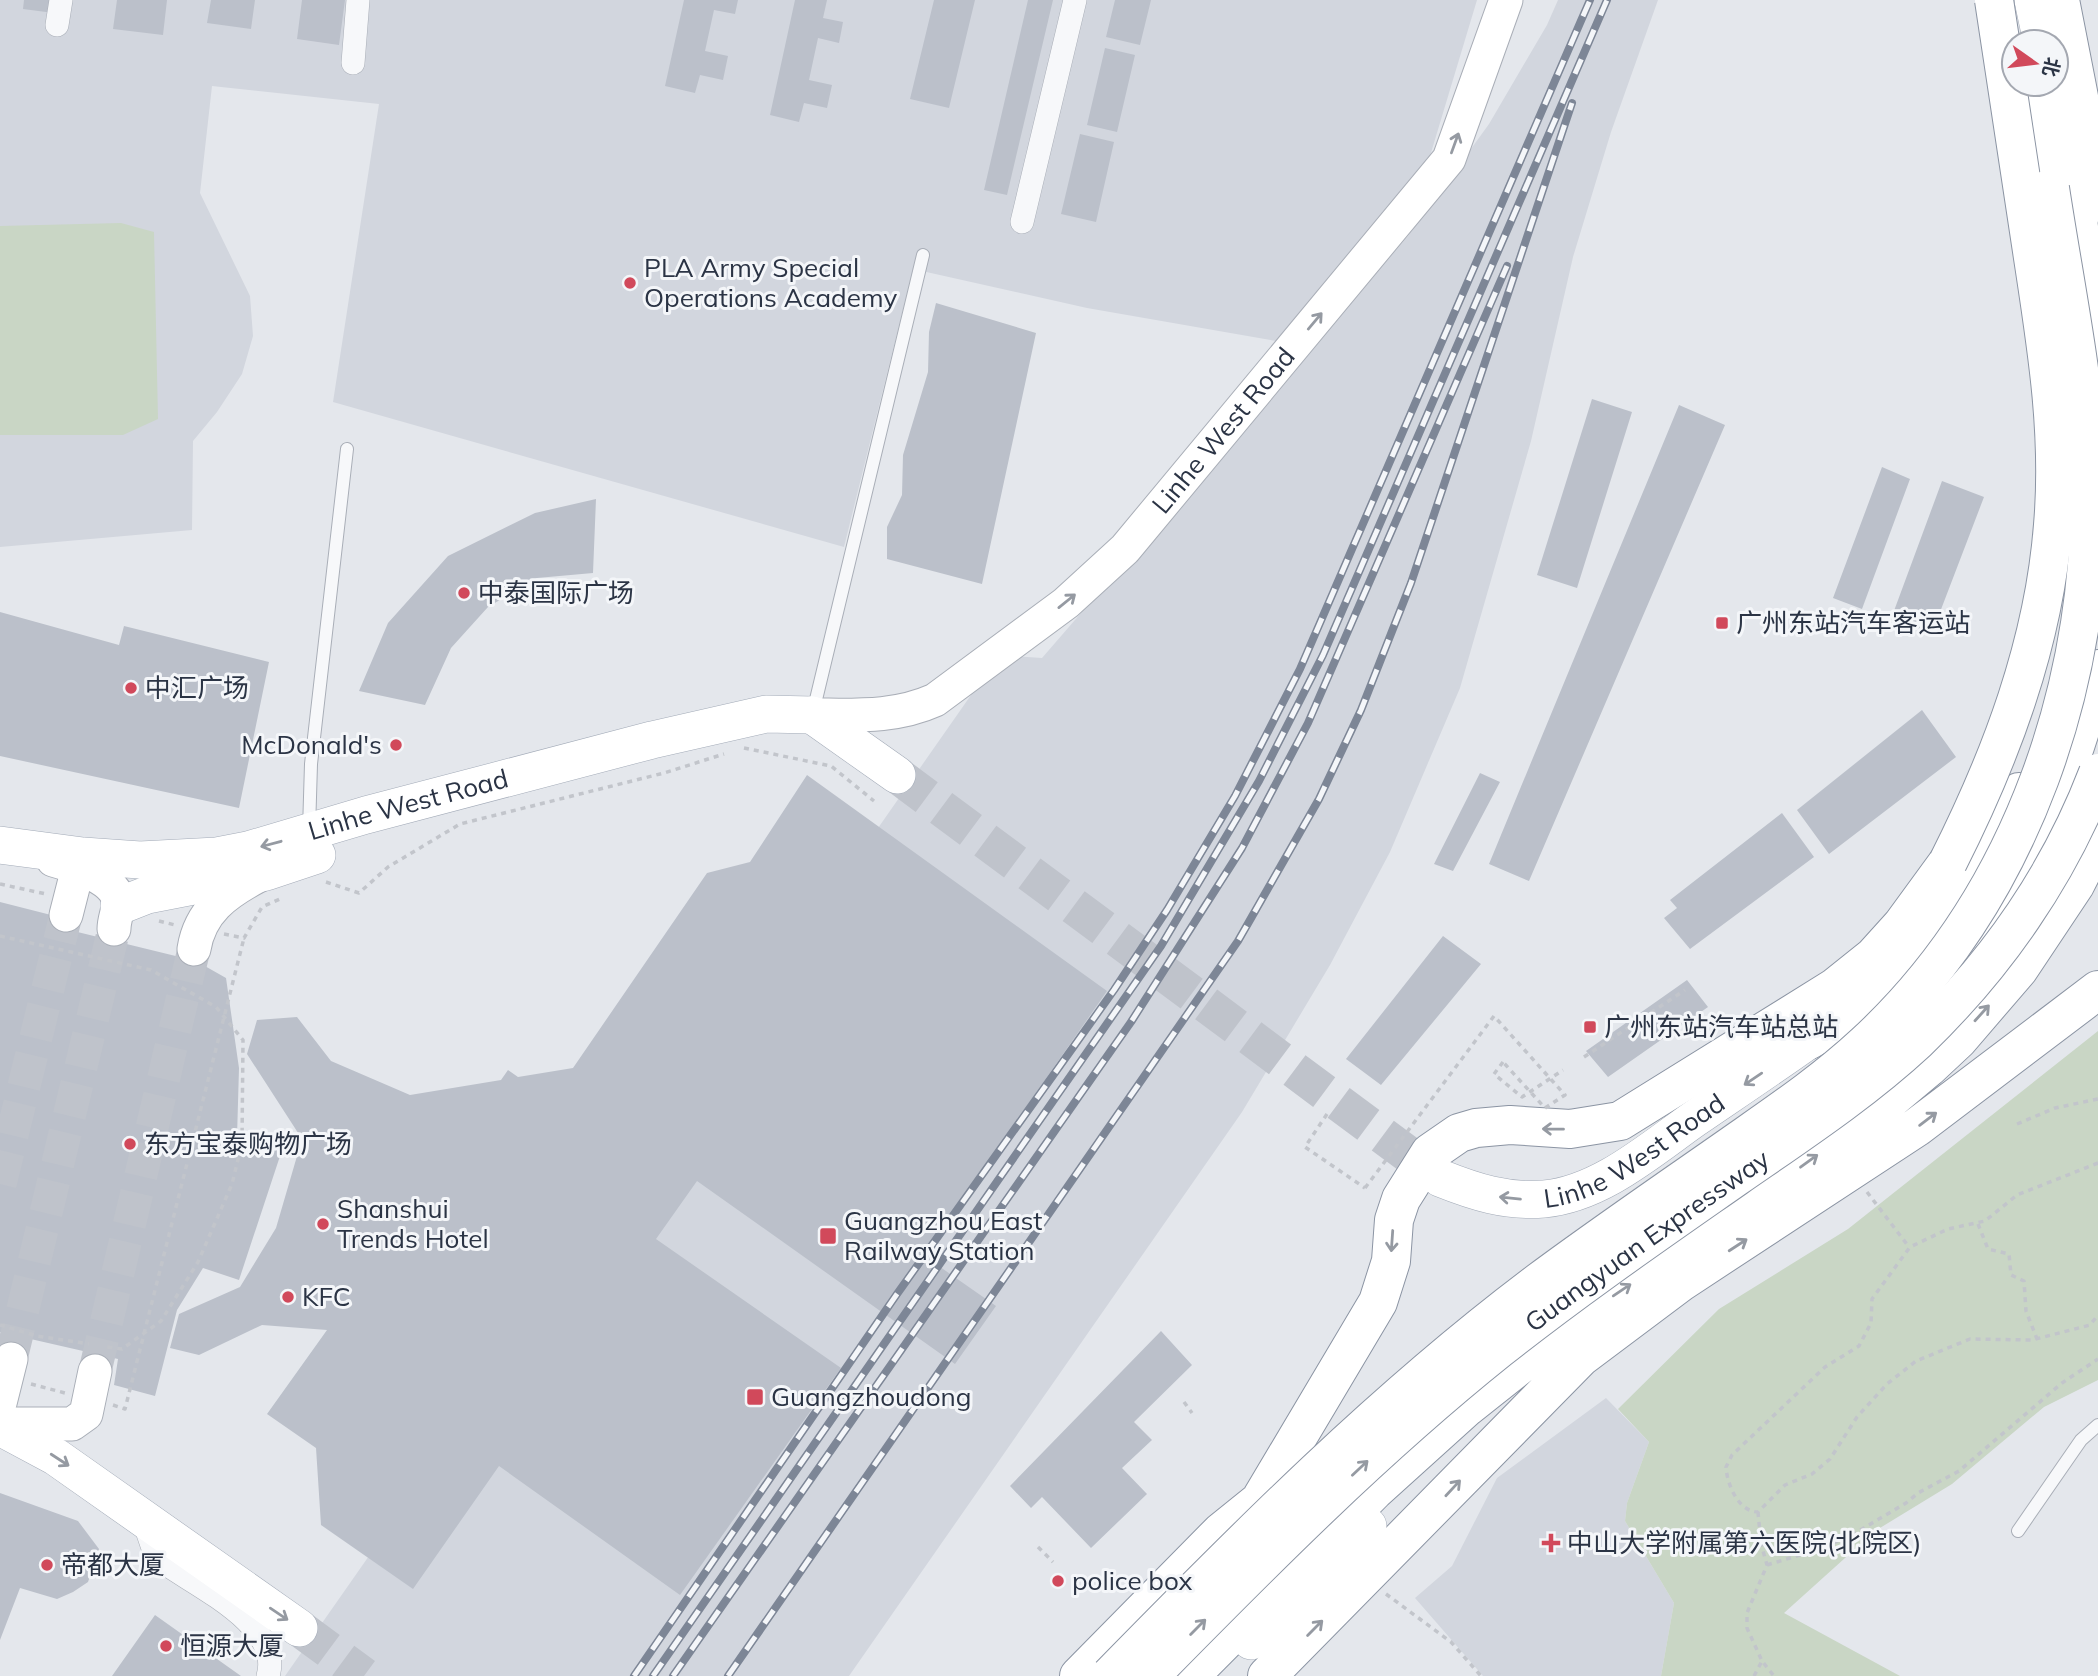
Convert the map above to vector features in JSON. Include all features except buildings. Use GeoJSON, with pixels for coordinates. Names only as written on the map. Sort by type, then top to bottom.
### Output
{"type":"FeatureCollection","features":[{"type":"Feature","properties":{"kind":"highway"},"geometry":{"type":"LineString","coordinates":[[1809,1040],[1843,1012],[1871,983],[1900,942],[1948,862],[1978,801],[2022,684],[2046,579],[2056,483],[2056,440],[2049,359],[1994,0]]}},
{"type":"Feature","properties":{"kind":"highway"},"geometry":{"type":"LineString","coordinates":[[2037,1],[2095,294],[2086,358]]}},
{"type":"Feature","properties":{"kind":"highway"},"geometry":{"type":"LineString","coordinates":[[2026,28],[2037,1]]}},
{"type":"Feature","properties":{"kind":"highway"},"geometry":{"type":"LineString","coordinates":[[2034,98],[2074,189],[2086,358]]}},
{"type":"Feature","properties":{"kind":"highway","name":"Guangyuan Expressway"},"geometry":{"type":"LineString","coordinates":[[1110,1676],[1206,1576],[1457,1348],[1540,1282],[1783,1110],[1865,1044],[1897,1012],[1961,930],[2011,849],[2042,778],[2059,726],[2080,643],[2090,511],[2074,189]]}},
{"type":"Feature","properties":{"kind":"highway"},"geometry":{"type":"LineString","coordinates":[[1885,1047],[2019,792],[2059,675],[2074,575],[2077,505],[2068,396],[2095,294]]}},
{"type":"Feature","properties":{"kind":"highway"},"geometry":{"type":"LineString","coordinates":[[1620,1121],[1844,959],[1882,922],[1912,884],[1972,775],[2016,660],[2043,564],[2077,505]]}},
{"type":"Feature","properties":{"kind":"highway"},"geometry":{"type":"LineString","coordinates":[[1079,1676],[1221,1532],[1523,1280],[1600,1254],[1622,1240],[1777,1133],[1885,1047],[1955,975],[2017,883],[2041,835],[2067,772],[2098,669]]}},
{"type":"Feature","properties":{"kind":"highway","name":"Guangyuan Expressway"},"geometry":{"type":"LineString","coordinates":[[1150,1676],[1306,1519],[1412,1421],[1589,1281],[1831,1110],[1914,1043],[1969,985],[2036,897],[2062,853],[2098,773]]}},
{"type":"Feature","properties":{"kind":"highway"},"geometry":{"type":"LineString","coordinates":[[1809,1040],[1844,1021],[1873,998],[1902,966],[1955,897],[2019,792]]}},
{"type":"Feature","properties":{"kind":"highway"},"geometry":{"type":"LineString","coordinates":[[2017,883],[2098,805]]}},
{"type":"Feature","properties":{"kind":"highway"},"geometry":{"type":"LineString","coordinates":[[1267,1676],[1541,1394],[1587,1312],[1837,1142],[1958,1040],[2019,969],[2075,885],[2098,840]]}},
{"type":"Feature","properties":{"kind":"highway"},"geometry":{"type":"LineString","coordinates":[[1260,1500],[1378,1302],[1391,1261],[1394,1220],[1401,1199],[1430,1153],[1459,1133],[1476,1128],[1510,1125],[1570,1129],[1620,1121],[1834,988],[1874,956],[1902,925],[1948,862]]}},
{"type":"Feature","properties":{"kind":"highway"},"geometry":{"type":"LineString","coordinates":[[1190,1676],[1374,1491],[1467,1407],[1681,1282],[1917,1127],[2098,990]]}},
{"type":"Feature","properties":{"kind":"highway"},"geometry":{"type":"LineString","coordinates":[[1368,1526],[1564,1351]]}},
{"type":"Feature","properties":{"kind":"main road","name":"Linhe West Road"},"geometry":{"type":"LineString","coordinates":[[11,847],[140,860],[217,856],[665,737],[766,714],[885,715],[935,701],[1066,603],[1125,549],[1449,159],[1506,0]]}},
{"type":"Feature","properties":{"kind":"main road"},"geometry":{"type":"LineString","coordinates":[[2037,1],[2040,28]]}},
{"type":"Feature","properties":{"kind":"main road"},"geometry":{"type":"LineString","coordinates":[[2055,98],[2074,189]]}},
{"type":"Feature","properties":{"kind":"main road","name":"Linhe West Road"},"geometry":{"type":"LineString","coordinates":[[116,918],[147,895],[266,872],[397,829],[765,736],[813,715]]}},
{"type":"Feature","properties":{"kind":"main road"},"geometry":{"type":"LineString","coordinates":[[813,715],[886,788]]}},
{"type":"Feature","properties":{"kind":"main road"},"geometry":{"type":"LineString","coordinates":[[11,847],[92,872],[106,883],[117,897],[116,918]]}},
{"type":"Feature","properties":{"kind":"main road"},"geometry":{"type":"LineString","coordinates":[[140,860],[190,887],[198,899],[195,939],[216,903],[230,891],[266,872]]}},
{"type":"Feature","properties":{"kind":"main road"},"geometry":{"type":"LineString","coordinates":[[66,915],[78,867]]}},
{"type":"Feature","properties":{"kind":"main road","name":"Linhe West Road"},"geometry":{"type":"LineString","coordinates":[[1440,1178],[1478,1193],[1513,1200],[1546,1199],[1573,1193],[1613,1174],[1809,1040]]}},
{"type":"Feature","properties":{"kind":"main road"},"geometry":{"type":"LineString","coordinates":[[0,1425],[72,1424],[86,1414],[92,1385]]}},
{"type":"Feature","properties":{"kind":"main road"},"geometry":{"type":"LineString","coordinates":[[0,1425],[56,1457],[299,1628]]}},
{"type":"Feature","properties":{"kind":"main road"},"geometry":{"type":"LineString","coordinates":[[1216,1676],[1368,1526]]}},
{"type":"Feature","properties":{"kind":"street"},"geometry":{"type":"LineString","coordinates":[[57,25],[61,0]]}},
{"type":"Feature","properties":{"kind":"street"},"geometry":{"type":"LineString","coordinates":[[352,64],[358,0]]}},
{"type":"Feature","properties":{"kind":"street"},"geometry":{"type":"LineString","coordinates":[[1023,222],[1075,0]]}},
{"type":"Feature","properties":{"kind":"street"},"geometry":{"type":"LineString","coordinates":[[142,1520],[154,1551],[163,1562],[249,1621],[269,1646],[272,1660],[268,1676]]}},
{"type":"Feature","properties":{"kind":"lane"},"geometry":{"type":"LineString","coordinates":[[1984,0],[2038,239],[2086,358]]}},
{"type":"Feature","properties":{"kind":"lane"},"geometry":{"type":"LineString","coordinates":[[813,715],[923,255]]}},
{"type":"Feature","properties":{"kind":"lane"},"geometry":{"type":"LineString","coordinates":[[309,833],[311,764],[347,449]]}},
{"type":"Feature","properties":{"kind":"lane"},"geometry":{"type":"LineString","coordinates":[[2018,1531],[2081,1440],[2098,1425]]}},
{"type":"Feature","properties":{"kind":"path"},"geometry":{"type":"LineString","coordinates":[[744,748],[831,766],[886,788]]}},
{"type":"Feature","properties":{"kind":"path"},"geometry":{"type":"LineString","coordinates":[[388,867],[460,824],[664,773],[730,752]]}},
{"type":"Feature","properties":{"kind":"path"},"geometry":{"type":"LineString","coordinates":[[0,936],[151,970],[216,1007],[243,1040],[242,1143],[235,1174],[198,1262],[161,1321],[122,1349],[37,1336],[0,1325]]}},
{"type":"Feature","properties":{"kind":"path"},"geometry":{"type":"LineString","coordinates":[[6,1380],[92,1385],[125,1409],[244,938]]}},
{"type":"Feature","properties":{"kind":"path"},"geometry":{"type":"LineString","coordinates":[[1584,1056],[1685,990]]}},
{"type":"Feature","properties":{"kind":"path"},"geometry":{"type":"LineString","coordinates":[[1327,1114],[1305,1147],[1365,1188],[1494,1016],[1565,1095],[1545,1108],[1503,1062],[1494,1074],[1522,1097],[1563,1070]]}},
{"type":"Feature","properties":{"kind":"path"},"geometry":{"type":"LineString","coordinates":[[2017,1124],[2055,1108],[2098,1099]]}},
{"type":"Feature","properties":{"kind":"path"},"geometry":{"type":"LineString","coordinates":[[1758,1512],[1743,1507],[1733,1491],[1726,1467],[1731,1455],[1825,1367],[1859,1346],[1871,1323],[1872,1299],[1910,1247],[1948,1229],[1978,1224],[2017,1195],[2098,1163]]}},
{"type":"Feature","properties":{"kind":"path"},"geometry":{"type":"LineString","coordinates":[[1853,1169],[1871,1199],[1910,1247]]}},
{"type":"Feature","properties":{"kind":"path"},"geometry":{"type":"LineString","coordinates":[[1978,1224],[1988,1249],[2009,1254],[2011,1275],[2024,1281],[2026,1311],[2036,1339]]}},
{"type":"Feature","properties":{"kind":"path"},"geometry":{"type":"LineString","coordinates":[[1758,1512],[1785,1485],[1812,1474],[1830,1459],[1857,1417],[1887,1384],[1916,1361],[1970,1339],[1986,1337],[2022,1342],[2090,1325],[2098,1315]]}},
{"type":"Feature","properties":{"kind":"path"},"geometry":{"type":"LineString","coordinates":[[1768,1565],[1823,1548],[1857,1532],[1958,1471],[2062,1383],[2098,1359]]}},
{"type":"Feature","properties":{"kind":"path"},"geometry":{"type":"LineString","coordinates":[[1184,1402],[1192,1413]]}},
{"type":"Feature","properties":{"kind":"path"},"geometry":{"type":"LineString","coordinates":[[1758,1512],[1761,1544],[1768,1565],[1747,1613],[1747,1628],[1762,1661],[1774,1676]]}},
{"type":"Feature","properties":{"kind":"path"},"geometry":{"type":"LineString","coordinates":[[1038,1547],[1054,1562]]}},
{"type":"Feature","properties":{"kind":"path"},"geometry":{"type":"LineString","coordinates":[[1378,1601],[1386,1594],[1421,1618],[1451,1642],[1481,1676]]}},
{"type":"Feature","properties":{"kind":"path"},"geometry":{"type":"LineString","coordinates":[[1754,1676],[1762,1661]]}},
{"type":"Feature","properties":{"kind":"shaded area","name":"PLA Army Special Operations Academy"},"geometry":{"type":"Polygon","coordinates":[[[0,0],[1477,0],[1424,176],[1282,342],[1087,308],[913,269],[844,547],[333,402],[379,104],[212,86],[200,193],[250,296],[253,336],[242,374],[217,412],[193,441],[192,530],[0,547],[0,0]]]}},
{"type":"Feature","properties":{"kind":"shaded area"},"geometry":{"type":"Polygon","coordinates":[[[1558,0],[1658,0],[1611,132],[1573,257],[1531,441],[1460,688],[1390,852],[1330,965],[1242,1112],[849,1676],[285,1676],[999,655],[1042,658],[1408,236],[1489,124],[1547,25],[1558,0]]]}},
{"type":"Feature","properties":{"kind":"shaded area","name":"中山大学附属第六医院(北院区)"},"geometry":{"type":"Polygon","coordinates":[[[1606,1398],[1649,1442],[1627,1503],[1625,1521],[1674,1603],[1661,1676],[1483,1676],[1415,1598],[1452,1566],[1497,1478],[1606,1398]]]}},
{"type":"Feature","properties":{"kind":"green space"},"geometry":{"type":"Polygon","coordinates":[[[121,223],[154,232],[158,419],[123,435],[0,435],[0,226],[121,223]]]}},
{"type":"Feature","properties":{"kind":"green space"},"geometry":{"type":"Polygon","coordinates":[[[2098,1031],[2098,1380],[2044,1407],[1952,1484],[1875,1531],[1784,1613],[1900,1676],[1661,1676],[1674,1603],[1625,1521],[1627,1503],[1649,1442],[1618,1409],[1719,1309],[1848,1229],[2098,1031]]]}},
{"type":"Feature","properties":{"kind":"tunnel"},"geometry":{"type":"LineString","coordinates":[[897,775],[1440,1178]]}},
{"type":"Feature","properties":{"kind":"tunnel"},"geometry":{"type":"LineString","coordinates":[[0,1184],[66,915]]}},
{"type":"Feature","properties":{"kind":"tunnel"},"geometry":{"type":"LineString","coordinates":[[11,1359],[114,929]]}},
{"type":"Feature","properties":{"kind":"tunnel"},"geometry":{"type":"LineString","coordinates":[[95,1371],[194,949]]}},
{"type":"Feature","properties":{"kind":"tunnel"},"geometry":{"type":"LineString","coordinates":[[299,1628],[364,1676]]}},
{"type":"Feature","properties":{"kind":"railway"},"geometry":{"type":"LineString","coordinates":[[634,1676],[897,1294],[1114,990],[1167,910],[1235,796],[1300,669],[1590,0]]}},
{"type":"Feature","properties":{"kind":"railway"},"geometry":{"type":"LineString","coordinates":[[653,1676],[1161,946],[1259,781],[1323,655],[1607,0]]}},
{"type":"Feature","properties":{"kind":"railway"},"geometry":{"type":"LineString","coordinates":[[728,1676],[1238,941],[1319,799],[1361,710],[1411,583],[1572,103]]}},
{"type":"Feature","properties":{"kind":"railway"},"geometry":{"type":"LineString","coordinates":[[673,1676],[1131,1022],[1242,848],[1308,723],[1507,266]]}},
{"type":"Feature","properties":{"kind":"place","name":"PLA Army Special Operations Academy"},"geometry":{"type":"Point","coordinates":[630,283]}},
{"type":"Feature","properties":{"kind":"place","name":"中泰国际广场"},"geometry":{"type":"Point","coordinates":[464,593]}},
{"type":"Feature","properties":{"kind":"place","name":"广州东站汽车客运站"},"geometry":{"type":"Point","coordinates":[1722,623]}},
{"type":"Feature","properties":{"kind":"place","name":"中汇广场"},"geometry":{"type":"Point","coordinates":[131,688]}},
{"type":"Feature","properties":{"kind":"place","name":"McDonald's"},"geometry":{"type":"Point","coordinates":[396,745]}},
{"type":"Feature","properties":{"kind":"place","name":"广州东站汽车站总站"},"geometry":{"type":"Point","coordinates":[1590,1027]}},
{"type":"Feature","properties":{"kind":"place","name":"东方宝泰购物广场"},"geometry":{"type":"Point","coordinates":[130,1144]}},
{"type":"Feature","properties":{"kind":"place","name":"Shanshui Trends Hotel"},"geometry":{"type":"Point","coordinates":[323,1224]}},
{"type":"Feature","properties":{"kind":"place","name":"Guangzhou East Railway Station"},"geometry":{"type":"Point","coordinates":[828,1236]}},
{"type":"Feature","properties":{"kind":"place","name":"KFC"},"geometry":{"type":"Point","coordinates":[288,1297]}},
{"type":"Feature","properties":{"kind":"place","name":"Guangzhoudong"},"geometry":{"type":"Point","coordinates":[755,1397]}},
{"type":"Feature","properties":{"kind":"place","name":"中山大学附属第六医院(北院区)"},"geometry":{"type":"Point","coordinates":[1551,1543]}},
{"type":"Feature","properties":{"kind":"place","name":"帝都大厦"},"geometry":{"type":"Point","coordinates":[47,1565]}},
{"type":"Feature","properties":{"kind":"place","name":"police box"},"geometry":{"type":"Point","coordinates":[1058,1581]}},
{"type":"Feature","properties":{"kind":"place","name":"恒源大厦"},"geometry":{"type":"Point","coordinates":[166,1646]}}]}
